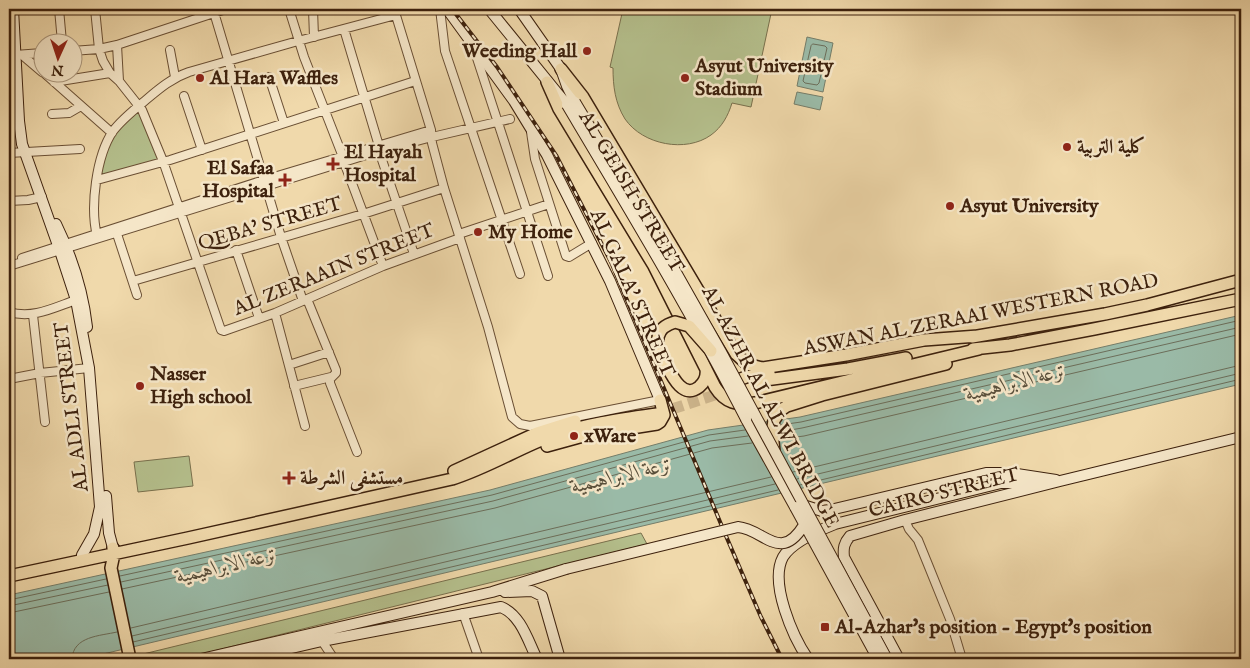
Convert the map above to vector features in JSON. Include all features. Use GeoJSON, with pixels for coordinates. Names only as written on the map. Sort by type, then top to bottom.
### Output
{"type":"FeatureCollection","features":[{"type":"Feature","properties":{"kind":"main road","name":"AL ADLI STREET"},"geometry":{"type":"LineString","coordinates":[[13,9],[19,55],[13,106],[24,152],[63,247],[86,313],[109,533],[114,551]]}},
{"type":"Feature","properties":{"kind":"main road","name":"AL GALA' STREET"},"geometry":{"type":"LineString","coordinates":[[447,9],[531,126],[592,243],[621,305],[658,407]]}},
{"type":"Feature","properties":{"kind":"main road","name":"AL GEISH STREET"},"geometry":{"type":"LineString","coordinates":[[489,9],[497,14],[546,82],[556,103],[654,266],[719,393],[729,392]]}},
{"type":"Feature","properties":{"kind":"main road","name":"AL GEISH STREET"},"geometry":{"type":"LineString","coordinates":[[519,9],[583,97],[730,344],[739,358],[747,364],[767,367],[914,342],[978,336]]}},
{"type":"Feature","properties":{"kind":"main road","name":"AL AZHR AL ALWI BRIDGE"},"geometry":{"type":"LineString","coordinates":[[561,69],[571,103],[711,351],[746,419],[878,659]]}},
{"type":"Feature","properties":{"kind":"main road","name":"AL AZHR AL ALWI BRIDGE"},"geometry":{"type":"LineString","coordinates":[[546,82],[571,103],[660,244],[721,352],[887,659]]}},
{"type":"Feature","properties":{"kind":"main road","name":"AL ADLI STREET"},"geometry":{"type":"LineString","coordinates":[[63,247],[76,300],[89,368],[100,507],[94,534],[82,555]]}},
{"type":"Feature","properties":{"kind":"main road","name":"ASWAN AL ZERAAI WESTERN ROAD"},"geometry":{"type":"LineString","coordinates":[[729,392],[757,374],[827,365],[1105,314],[1241,280]]}},
{"type":"Feature","properties":{"kind":"main road","name":"ASWAN AL ZERAAI WESTERN ROAD"},"geometry":{"type":"LineString","coordinates":[[729,392],[763,380],[857,367],[931,353],[1010,345],[1241,299]]}},
{"type":"Feature","properties":{"kind":"main road"},"geometry":{"type":"LineString","coordinates":[[706,369],[706,375],[701,386],[696,389],[686,390],[677,384],[663,359],[658,348],[658,338],[662,329],[674,322],[689,326],[711,351]]}},
{"type":"Feature","properties":{"kind":"main road"},"geometry":{"type":"LineString","coordinates":[[701,357],[702,347],[709,338],[715,337],[730,344]]}},
{"type":"Feature","properties":{"kind":"main road"},"geometry":{"type":"LineString","coordinates":[[774,451],[772,427],[777,415],[787,406],[822,395],[939,366],[1010,345]]}},
{"type":"Feature","properties":{"kind":"main road"},"geometry":{"type":"LineString","coordinates":[[729,392],[742,404],[755,402],[979,349]]}},
{"type":"Feature","properties":{"kind":"main road"},"geometry":{"type":"LineString","coordinates":[[9,570],[173,539],[452,479],[476,471],[499,460],[512,461],[544,447],[579,436],[657,424],[664,414],[658,407],[601,416],[556,426],[466,466],[443,474],[173,539]]}},
{"type":"Feature","properties":{"kind":"main road","name":"CAIRO STREET"},"geometry":{"type":"LineString","coordinates":[[899,659],[844,557],[844,543],[850,536],[1060,480],[1241,437]]}},
{"type":"Feature","properties":{"kind":"main road"},"geometry":{"type":"LineString","coordinates":[[803,505],[822,511],[830,510],[986,473],[1003,472],[1060,480]]}},
{"type":"Feature","properties":{"kind":"main road"},"geometry":{"type":"LineString","coordinates":[[808,659],[804,646],[786,613],[779,578],[783,557],[796,545],[818,531],[835,524],[992,486],[1010,483],[1036,487]]}},
{"type":"Feature","properties":{"kind":"main road"},"geometry":{"type":"LineString","coordinates":[[201,659],[221,657],[492,592],[566,569],[738,527],[751,530],[770,542],[786,542],[797,535],[804,525]]}},
{"type":"Feature","properties":{"kind":"main road"},"geometry":{"type":"LineString","coordinates":[[9,576],[101,557],[114,551]]}},
{"type":"Feature","properties":{"kind":"main road"},"geometry":{"type":"LineString","coordinates":[[114,551],[112,568],[130,659]]}},
{"type":"Feature","properties":{"kind":"main road"},"geometry":{"type":"LineString","coordinates":[[101,557],[112,568]]}},
{"type":"Feature","properties":{"kind":"main road"},"geometry":{"type":"LineString","coordinates":[[492,592],[532,591],[542,596],[560,659]]}},
{"type":"Feature","properties":{"kind":"main road"},"geometry":{"type":"LineString","coordinates":[[249,659],[322,641],[501,607],[507,610],[519,622],[537,659]]}},
{"type":"Feature","properties":{"kind":"street"},"geometry":{"type":"LineString","coordinates":[[58,9],[61,32]]}},
{"type":"Feature","properties":{"kind":"street"},"geometry":{"type":"LineString","coordinates":[[94,9],[99,49],[103,61],[139,106],[163,161],[198,261]]}},
{"type":"Feature","properties":{"kind":"street"},"geometry":{"type":"LineString","coordinates":[[82,50],[99,49],[117,45],[213,11],[226,9]]}},
{"type":"Feature","properties":{"kind":"street"},"geometry":{"type":"LineString","coordinates":[[289,9],[298,41],[382,266]]}},
{"type":"Feature","properties":{"kind":"street"},"geometry":{"type":"LineString","coordinates":[[313,9],[314,37]]}},
{"type":"Feature","properties":{"kind":"street"},"geometry":{"type":"LineString","coordinates":[[440,9],[444,45],[520,274]]}},
{"type":"Feature","properties":{"kind":"street"},"geometry":{"type":"LineString","coordinates":[[213,11],[281,237],[305,300],[337,372],[331,377],[294,386]]}},
{"type":"Feature","properties":{"kind":"street"},"geometry":{"type":"LineString","coordinates":[[98,236],[95,209],[97,180],[104,147],[121,122],[176,77],[344,29],[393,12]]}},
{"type":"Feature","properties":{"kind":"street","name":"AL GALA' STREET"},"geometry":{"type":"LineString","coordinates":[[393,12],[412,82],[430,136]]}},
{"type":"Feature","properties":{"kind":"street","name":"AL GALA' STREET"},"geometry":{"type":"LineString","coordinates":[[393,12],[444,188],[488,327],[512,417],[524,426],[530,426],[658,407]]}},
{"type":"Feature","properties":{"kind":"street"},"geometry":{"type":"LineString","coordinates":[[344,29],[379,149],[414,254]]}},
{"type":"Feature","properties":{"kind":"street"},"geometry":{"type":"LineString","coordinates":[[468,36],[477,58],[548,276]]}},
{"type":"Feature","properties":{"kind":"street"},"geometry":{"type":"LineString","coordinates":[[117,45],[119,81]]}},
{"type":"Feature","properties":{"kind":"street"},"geometry":{"type":"LineString","coordinates":[[170,50],[176,77]]}},
{"type":"Feature","properties":{"kind":"street"},"geometry":{"type":"LineString","coordinates":[[19,55],[32,54]]}},
{"type":"Feature","properties":{"kind":"street"},"geometry":{"type":"LineString","coordinates":[[19,55],[32,64]]}},
{"type":"Feature","properties":{"kind":"street"},"geometry":{"type":"LineString","coordinates":[[82,77],[110,72]]}},
{"type":"Feature","properties":{"kind":"street"},"geometry":{"type":"LineString","coordinates":[[269,77],[284,123]]}},
{"type":"Feature","properties":{"kind":"street"},"geometry":{"type":"LineString","coordinates":[[54,82],[112,133]]}},
{"type":"Feature","properties":{"kind":"street"},"geometry":{"type":"LineString","coordinates":[[97,180],[202,150],[412,82]]}},
{"type":"Feature","properties":{"kind":"street"},"geometry":{"type":"LineString","coordinates":[[184,96],[202,150]]}},
{"type":"Feature","properties":{"kind":"street"},"geometry":{"type":"LineString","coordinates":[[52,114],[70,113],[81,106]]}},
{"type":"Feature","properties":{"kind":"street"},"geometry":{"type":"LineString","coordinates":[[9,265],[180,209],[379,149],[510,119]]}},
{"type":"Feature","properties":{"kind":"street"},"geometry":{"type":"LineString","coordinates":[[531,126],[534,152],[567,257],[592,243]]}},
{"type":"Feature","properties":{"kind":"street"},"geometry":{"type":"LineString","coordinates":[[9,153],[80,149]]}},
{"type":"Feature","properties":{"kind":"street","name":"QEBA' STREET"},"geometry":{"type":"LineString","coordinates":[[132,281],[397,204],[444,188]]}},
{"type":"Feature","properties":{"kind":"street"},"geometry":{"type":"LineString","coordinates":[[9,201],[42,197]]}},
{"type":"Feature","properties":{"kind":"street","name":"AL ZERAAIN STREET"},"geometry":{"type":"LineString","coordinates":[[198,261],[220,330],[224,331],[275,313],[382,266],[549,204]]}},
{"type":"Feature","properties":{"kind":"street"},"geometry":{"type":"LineString","coordinates":[[98,236],[116,234],[180,209]]}},
{"type":"Feature","properties":{"kind":"street"},"geometry":{"type":"LineString","coordinates":[[116,234],[137,295]]}},
{"type":"Feature","properties":{"kind":"street"},"geometry":{"type":"LineString","coordinates":[[236,250],[259,318]]}},
{"type":"Feature","properties":{"kind":"street"},"geometry":{"type":"LineString","coordinates":[[9,312],[33,315],[76,300]]}},
{"type":"Feature","properties":{"kind":"street"},"geometry":{"type":"LineString","coordinates":[[275,313],[305,426]]}},
{"type":"Feature","properties":{"kind":"street"},"geometry":{"type":"LineString","coordinates":[[33,315],[45,422]]}},
{"type":"Feature","properties":{"kind":"street"},"geometry":{"type":"LineString","coordinates":[[288,365],[329,352]]}},
{"type":"Feature","properties":{"kind":"street"},"geometry":{"type":"LineString","coordinates":[[9,380],[40,373],[89,368]]}},
{"type":"Feature","properties":{"kind":"street"},"geometry":{"type":"LineString","coordinates":[[331,377],[330,383],[357,452]]}},
{"type":"Feature","properties":{"kind":"street"},"geometry":{"type":"LineString","coordinates":[[905,520],[909,529],[918,540],[950,619],[962,659]]}},
{"type":"Feature","properties":{"kind":"street"},"geometry":{"type":"LineString","coordinates":[[463,613],[479,659]]}},
{"type":"Feature","properties":{"kind":"street"},"geometry":{"type":"LineString","coordinates":[[322,641],[334,659]]}},
{"type":"Feature","properties":{"kind":"street"},"geometry":{"type":"LineString","coordinates":[[283,650],[290,659]]}},
{"type":"Feature","properties":{"kind":"green space","name":"Asyut University Stadium"},"geometry":{"type":"Polygon","coordinates":[[[623,9],[772,9],[751,107],[732,103],[724,121],[715,132],[701,141],[690,144],[665,144],[643,135],[633,128],[625,119],[619,107],[614,88],[613,68],[610,67],[623,9]]]}},
{"type":"Feature","properties":{"kind":"green space"},"geometry":{"type":"Polygon","coordinates":[[[139,107],[163,161],[97,179],[112,134],[139,107]]]}},
{"type":"Feature","properties":{"kind":"green space"},"geometry":{"type":"Polygon","coordinates":[[[189,456],[193,486],[138,492],[134,462],[189,456]]]}},
{"type":"Feature","properties":{"kind":"green space"},"geometry":{"type":"Polygon","coordinates":[[[641,533],[647,544],[181,659],[136,659],[135,656],[641,533]]]}},
{"type":"Feature","properties":{"kind":"water"},"geometry":{"type":"Polygon","coordinates":[[[807,37],[833,43],[823,92],[797,86],[807,37]]]}},
{"type":"Feature","properties":{"kind":"water"},"geometry":{"type":"Polygon","coordinates":[[[797,92],[823,97],[820,110],[794,104],[797,92]]]}},
{"type":"Feature","properties":{"kind":"water","name":"ترعة الابراهيمية"},"geometry":{"type":"Polygon","coordinates":[[[1241,315],[1241,384],[82,659],[9,659],[9,595],[490,490],[708,430],[800,417],[1241,315]]]}},
{"type":"Feature","properties":{"kind":"tunnel"},"geometry":{"type":"LineString","coordinates":[[657,414],[727,391]]}},
{"type":"Feature","properties":{"kind":"railway"},"geometry":{"type":"LineString","coordinates":[[452,9],[497,67],[556,155],[611,262],[726,536],[761,617],[782,659]]}},
{"type":"Feature","properties":{"kind":"place","name":"Weeding Hall"},"geometry":{"type":"Point","coordinates":[587,51]}},
{"type":"Feature","properties":{"kind":"place","name":"Al Hara Waffles"},"geometry":{"type":"Point","coordinates":[200,78]}},
{"type":"Feature","properties":{"kind":"place","name":"Asyut University Stadium"},"geometry":{"type":"Point","coordinates":[685,78]}},
{"type":"Feature","properties":{"kind":"place","name":"كلية التربية"},"geometry":{"type":"Point","coordinates":[1067,147]}},
{"type":"Feature","properties":{"kind":"place","name":"El Hayah Hospital"},"geometry":{"type":"Point","coordinates":[333,164]}},
{"type":"Feature","properties":{"kind":"place","name":"El Safaa Hospital"},"geometry":{"type":"Point","coordinates":[285,180]}},
{"type":"Feature","properties":{"kind":"place","name":"Asyut University"},"geometry":{"type":"Point","coordinates":[950,206]}},
{"type":"Feature","properties":{"kind":"place","name":"My Home"},"geometry":{"type":"Point","coordinates":[478,232]}},
{"type":"Feature","properties":{"kind":"place","name":"Nasser High school"},"geometry":{"type":"Point","coordinates":[140,386]}},
{"type":"Feature","properties":{"kind":"place","name":"xWare"},"geometry":{"type":"Point","coordinates":[574,436]}},
{"type":"Feature","properties":{"kind":"place","name":"مستشفى الشرطة"},"geometry":{"type":"Point","coordinates":[289,478]}},
{"type":"Feature","properties":{"kind":"place","name":"Al-Azhar's position - Egypt's position"},"geometry":{"type":"Point","coordinates":[825,627]}}]}
